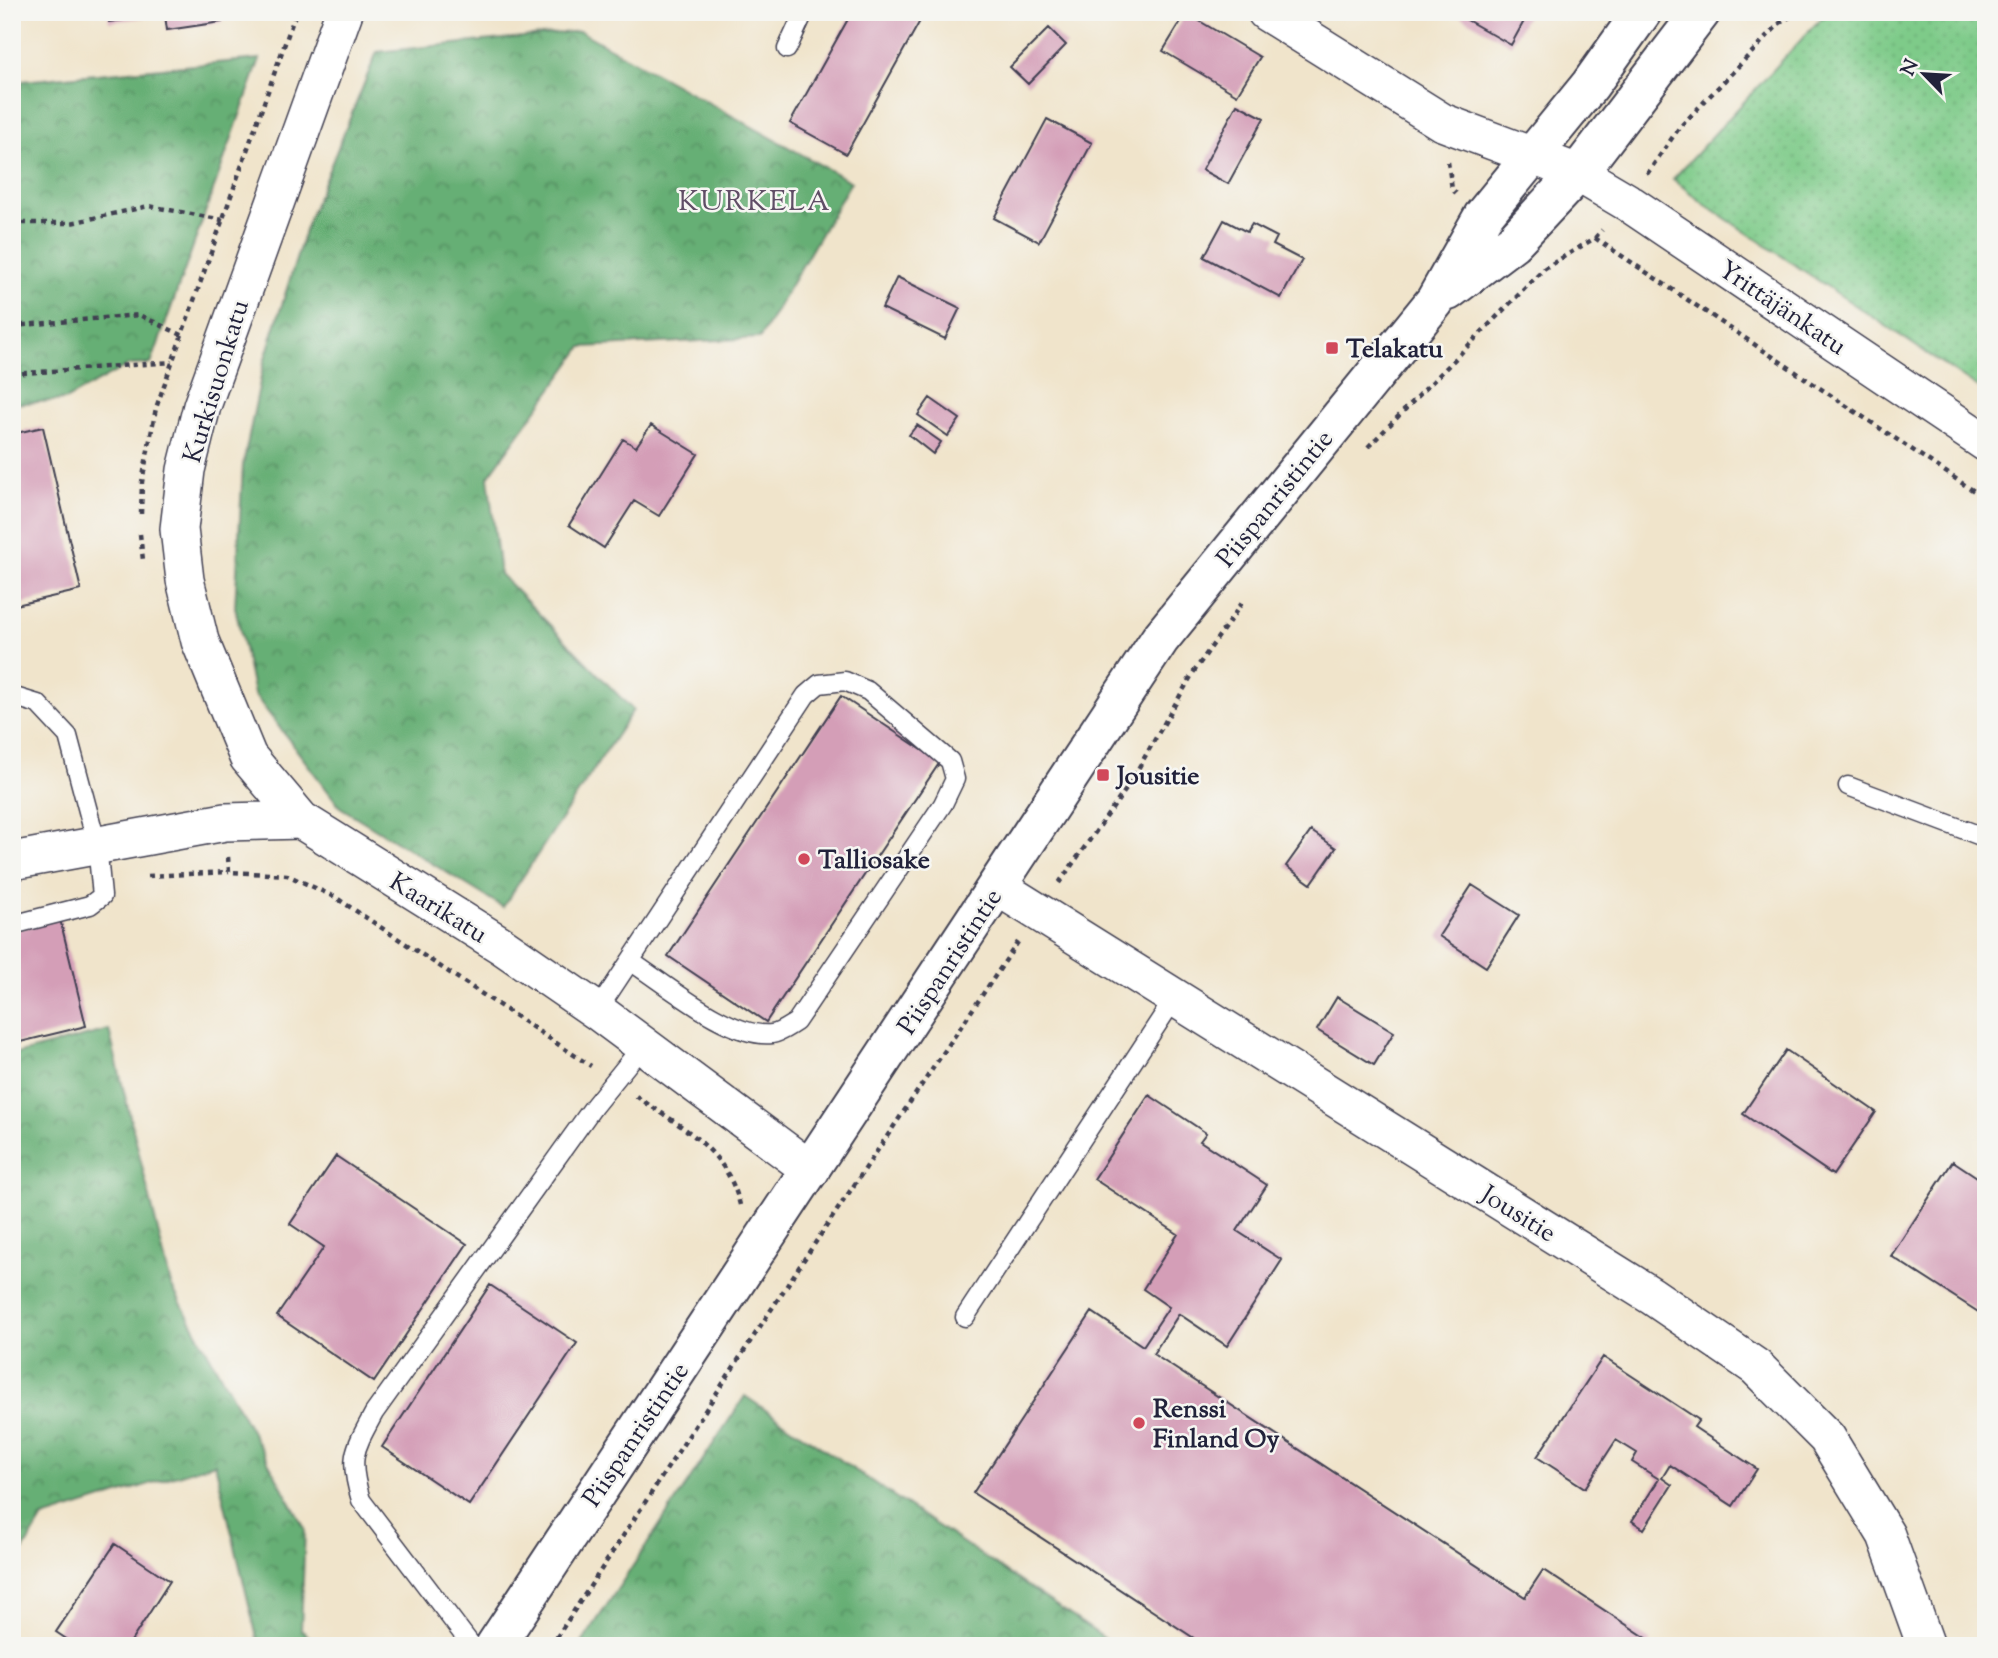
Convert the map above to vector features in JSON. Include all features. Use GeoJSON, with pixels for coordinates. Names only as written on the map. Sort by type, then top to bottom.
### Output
{"type":"FeatureCollection","features":[{"type":"Feature","properties":{"kind":"street","name":"Kurkisuonkatu"},"geometry":{"type":"LineString","coordinates":[[301,820],[248,757],[220,692],[200,641],[185,580],[179,529],[186,470],[202,406],[344,12]]}},
{"type":"Feature","properties":{"kind":"street"},"geometry":{"type":"LineString","coordinates":[[1266,12],[1442,122],[1578,173]]}},
{"type":"Feature","properties":{"kind":"street","name":"Piispanristintie"},"geometry":{"type":"LineString","coordinates":[[495,1646],[1160,639],[1435,301],[1483,216],[1590,85],[1642,12]]}},
{"type":"Feature","properties":{"kind":"street","name":"Piispanristintie"},"geometry":{"type":"LineString","coordinates":[[1435,301],[1513,242],[1578,173],[1701,12]]}},
{"type":"Feature","properties":{"kind":"street","name":"Yrittäjänkatu"},"geometry":{"type":"LineString","coordinates":[[1578,173],[1627,202],[1986,443]]}},
{"type":"Feature","properties":{"kind":"street"},"geometry":{"type":"LineString","coordinates":[[12,861],[225,822],[301,820]]}},
{"type":"Feature","properties":{"kind":"street","name":"Kaarikatu"},"geometry":{"type":"LineString","coordinates":[[301,820],[501,945],[643,1044],[811,1170]]}},
{"type":"Feature","properties":{"kind":"street","name":"Jousitie"},"geometry":{"type":"LineString","coordinates":[[998,887],[1037,914],[1652,1296],[1756,1367],[1827,1438],[1886,1535],[1926,1646]]}},
{"type":"Feature","properties":{"kind":"lane"},"geometry":{"type":"LineString","coordinates":[[787,49],[804,12]]}},
{"type":"Feature","properties":{"kind":"lane"},"geometry":{"type":"LineString","coordinates":[[597,1011],[630,961],[806,695],[820,684],[845,681],[868,691],[950,761],[956,779],[943,804],[796,1022],[775,1034],[752,1034],[732,1027],[630,961]]}},
{"type":"Feature","properties":{"kind":"lane"},"geometry":{"type":"LineString","coordinates":[[12,696],[37,704],[68,736],[97,845],[102,896],[90,905],[12,926]]}},
{"type":"Feature","properties":{"kind":"lane"},"geometry":{"type":"LineString","coordinates":[[1848,786],[1986,838]]}},
{"type":"Feature","properties":{"kind":"lane"},"geometry":{"type":"LineString","coordinates":[[965,1317],[1174,999]]}},
{"type":"Feature","properties":{"kind":"lane"},"geometry":{"type":"LineString","coordinates":[[472,1646],[361,1500],[352,1472],[356,1446],[382,1402],[613,1080],[643,1044]]}},
{"type":"Feature","properties":{"kind":"path"},"geometry":{"type":"LineString","coordinates":[[145,570],[140,547],[142,482],[156,408],[296,12]]}},
{"type":"Feature","properties":{"kind":"path"},"geometry":{"type":"LineString","coordinates":[[1362,453],[1545,268],[1595,238],[1627,202],[1679,128],[1780,23],[1798,12]]}},
{"type":"Feature","properties":{"kind":"path"},"geometry":{"type":"LineString","coordinates":[[12,223],[71,223],[149,206],[223,220]]}},
{"type":"Feature","properties":{"kind":"path"},"geometry":{"type":"LineString","coordinates":[[1595,238],[1986,499]]}},
{"type":"Feature","properties":{"kind":"path"},"geometry":{"type":"LineString","coordinates":[[12,326],[139,315],[182,335]]}},
{"type":"Feature","properties":{"kind":"path"},"geometry":{"type":"LineString","coordinates":[[12,374],[172,362]]}},
{"type":"Feature","properties":{"kind":"path"},"geometry":{"type":"LineString","coordinates":[[551,1646],[805,1258],[1037,914],[1126,788],[1193,673],[1246,598]]}},
{"type":"Feature","properties":{"kind":"path"},"geometry":{"type":"LineString","coordinates":[[225,822],[229,872],[287,875],[335,897],[613,1080],[710,1147],[734,1184],[743,1217],[805,1258]]}},
{"type":"Feature","properties":{"kind":"green space"},"geometry":{"type":"Polygon","coordinates":[[[1834,12],[1986,12],[1986,393],[1704,204],[1673,179],[1821,18],[1834,12]]]}},
{"type":"Feature","properties":{"kind":"green space"},"geometry":{"type":"Polygon","coordinates":[[[580,31],[851,182],[760,338],[582,347],[488,477],[500,574],[633,710],[503,907],[340,807],[254,694],[235,607],[243,465],[264,362],[308,221],[377,52],[580,31]]]}},
{"type":"Feature","properties":{"kind":"green space"},"geometry":{"type":"Polygon","coordinates":[[[260,59],[151,364],[128,365],[65,400],[12,404],[12,82],[260,59]]]}},
{"type":"Feature","properties":{"kind":"green space"},"geometry":{"type":"Polygon","coordinates":[[[109,1030],[171,1285],[305,1529],[301,1630],[320,1646],[259,1646],[215,1463],[43,1518],[12,1569],[12,1055],[109,1030]]]}},
{"type":"Feature","properties":{"kind":"green space"},"geometry":{"type":"Polygon","coordinates":[[[745,1396],[1116,1646],[580,1646],[745,1396]]]}},
{"type":"Feature","properties":{"kind":"building"},"geometry":{"type":"Polygon","coordinates":[[[108,12],[221,12],[222,22],[167,30],[165,15],[109,22],[108,12]]]}},
{"type":"Feature","properties":{"kind":"building"},"geometry":{"type":"Polygon","coordinates":[[[852,12],[925,12],[846,154],[790,123],[852,12]]]}},
{"type":"Feature","properties":{"kind":"building"},"geometry":{"type":"Polygon","coordinates":[[[1453,12],[1529,12],[1511,45],[1453,12]]]}},
{"type":"Feature","properties":{"kind":"building"},"geometry":{"type":"Polygon","coordinates":[[[1186,13],[1260,57],[1237,95],[1163,51],[1186,13]]]}},
{"type":"Feature","properties":{"kind":"building"},"geometry":{"type":"Polygon","coordinates":[[[1049,28],[1066,45],[1028,84],[1010,67],[1049,28]]]}},
{"type":"Feature","properties":{"kind":"building"},"geometry":{"type":"Polygon","coordinates":[[[1237,104],[1264,118],[1228,184],[1202,170],[1237,104]]]}},
{"type":"Feature","properties":{"kind":"building"},"geometry":{"type":"Polygon","coordinates":[[[1047,119],[1092,143],[1039,242],[994,218],[1047,119]]]}},
{"type":"Feature","properties":{"kind":"building"},"geometry":{"type":"Polygon","coordinates":[[[1224,220],[1247,232],[1252,224],[1277,237],[1273,245],[1302,260],[1281,298],[1204,257],[1224,220]]]}},
{"type":"Feature","properties":{"kind":"building"},"geometry":{"type":"Polygon","coordinates":[[[897,277],[960,308],[945,339],[882,308],[897,277]]]}},
{"type":"Feature","properties":{"kind":"building"},"geometry":{"type":"Polygon","coordinates":[[[930,398],[960,419],[948,436],[918,415],[930,398]]]}},
{"type":"Feature","properties":{"kind":"building"},"geometry":{"type":"Polygon","coordinates":[[[651,425],[698,454],[659,516],[634,501],[604,548],[569,525],[623,439],[636,447],[651,425]]]}},
{"type":"Feature","properties":{"kind":"building"},"geometry":{"type":"Polygon","coordinates":[[[917,425],[941,442],[933,454],[909,435],[917,425]]]}},
{"type":"Feature","properties":{"kind":"building"},"geometry":{"type":"Polygon","coordinates":[[[43,427],[81,590],[12,606],[12,434],[43,427]]]}},
{"type":"Feature","properties":{"kind":"building","name":"Talliosake"},"geometry":{"type":"Polygon","coordinates":[[[841,696],[940,762],[766,1022],[668,956],[841,696]]]}},
{"type":"Feature","properties":{"kind":"building"},"geometry":{"type":"Polygon","coordinates":[[[1311,831],[1336,848],[1311,884],[1286,866],[1311,831]]]}},
{"type":"Feature","properties":{"kind":"building"},"geometry":{"type":"Polygon","coordinates":[[[1472,885],[1519,915],[1486,967],[1439,936],[1472,885]]]}},
{"type":"Feature","properties":{"kind":"building"},"geometry":{"type":"Polygon","coordinates":[[[60,919],[86,1026],[12,1044],[12,931],[60,919]]]}},
{"type":"Feature","properties":{"kind":"building"},"geometry":{"type":"Polygon","coordinates":[[[1337,997],[1394,1032],[1374,1065],[1317,1030],[1337,997]]]}},
{"type":"Feature","properties":{"kind":"building"},"geometry":{"type":"Polygon","coordinates":[[[1786,1050],[1876,1112],[1833,1175],[1743,1114],[1786,1050]]]}},
{"type":"Feature","properties":{"kind":"building","name":"Renssi Finland Oy"},"geometry":{"type":"Polygon","coordinates":[[[1149,1095],[1206,1133],[1200,1141],[1267,1185],[1237,1231],[1282,1260],[1227,1346],[1179,1314],[1153,1354],[1525,1597],[1543,1570],[1651,1641],[1647,1646],[1206,1646],[973,1493],[1092,1312],[1143,1346],[1169,1307],[1143,1289],[1178,1234],[1094,1179],[1149,1095]]]}},
{"type":"Feature","properties":{"kind":"building"},"geometry":{"type":"Polygon","coordinates":[[[336,1156],[467,1244],[374,1382],[277,1316],[324,1247],[290,1224],[336,1156]]]}},
{"type":"Feature","properties":{"kind":"building"},"geometry":{"type":"Polygon","coordinates":[[[1953,1161],[1986,1183],[1986,1317],[1891,1256],[1953,1161]]]}},
{"type":"Feature","properties":{"kind":"building"},"geometry":{"type":"Polygon","coordinates":[[[490,1285],[577,1343],[469,1505],[382,1447],[490,1285]]]}},
{"type":"Feature","properties":{"kind":"building"},"geometry":{"type":"Polygon","coordinates":[[[1603,1357],[1699,1420],[1694,1427],[1757,1469],[1733,1506],[1670,1465],[1662,1478],[1672,1485],[1644,1529],[1632,1521],[1659,1479],[1632,1462],[1637,1453],[1616,1440],[1585,1488],[1537,1457],[1603,1357]]]}},
{"type":"Feature","properties":{"kind":"building"},"geometry":{"type":"Polygon","coordinates":[[[115,1544],[170,1581],[128,1646],[77,1646],[56,1632],[115,1544]]]}},
{"type":"Feature","properties":{"kind":"place","name":"Telakatu"},"geometry":{"type":"Point","coordinates":[1332,348]}},
{"type":"Feature","properties":{"kind":"place","name":"Jousitie"},"geometry":{"type":"Point","coordinates":[1103,775]}},
{"type":"Feature","properties":{"kind":"place","name":"Talliosake"},"geometry":{"type":"Point","coordinates":[804,859]}},
{"type":"Feature","properties":{"kind":"place","name":"Renssi Finland Oy"},"geometry":{"type":"Point","coordinates":[1139,1423]}},
{"type":"Feature","properties":{"kind":"district","name":"KURKELA"},"geometry":{"type":"Point","coordinates":[755,200]}}]}
